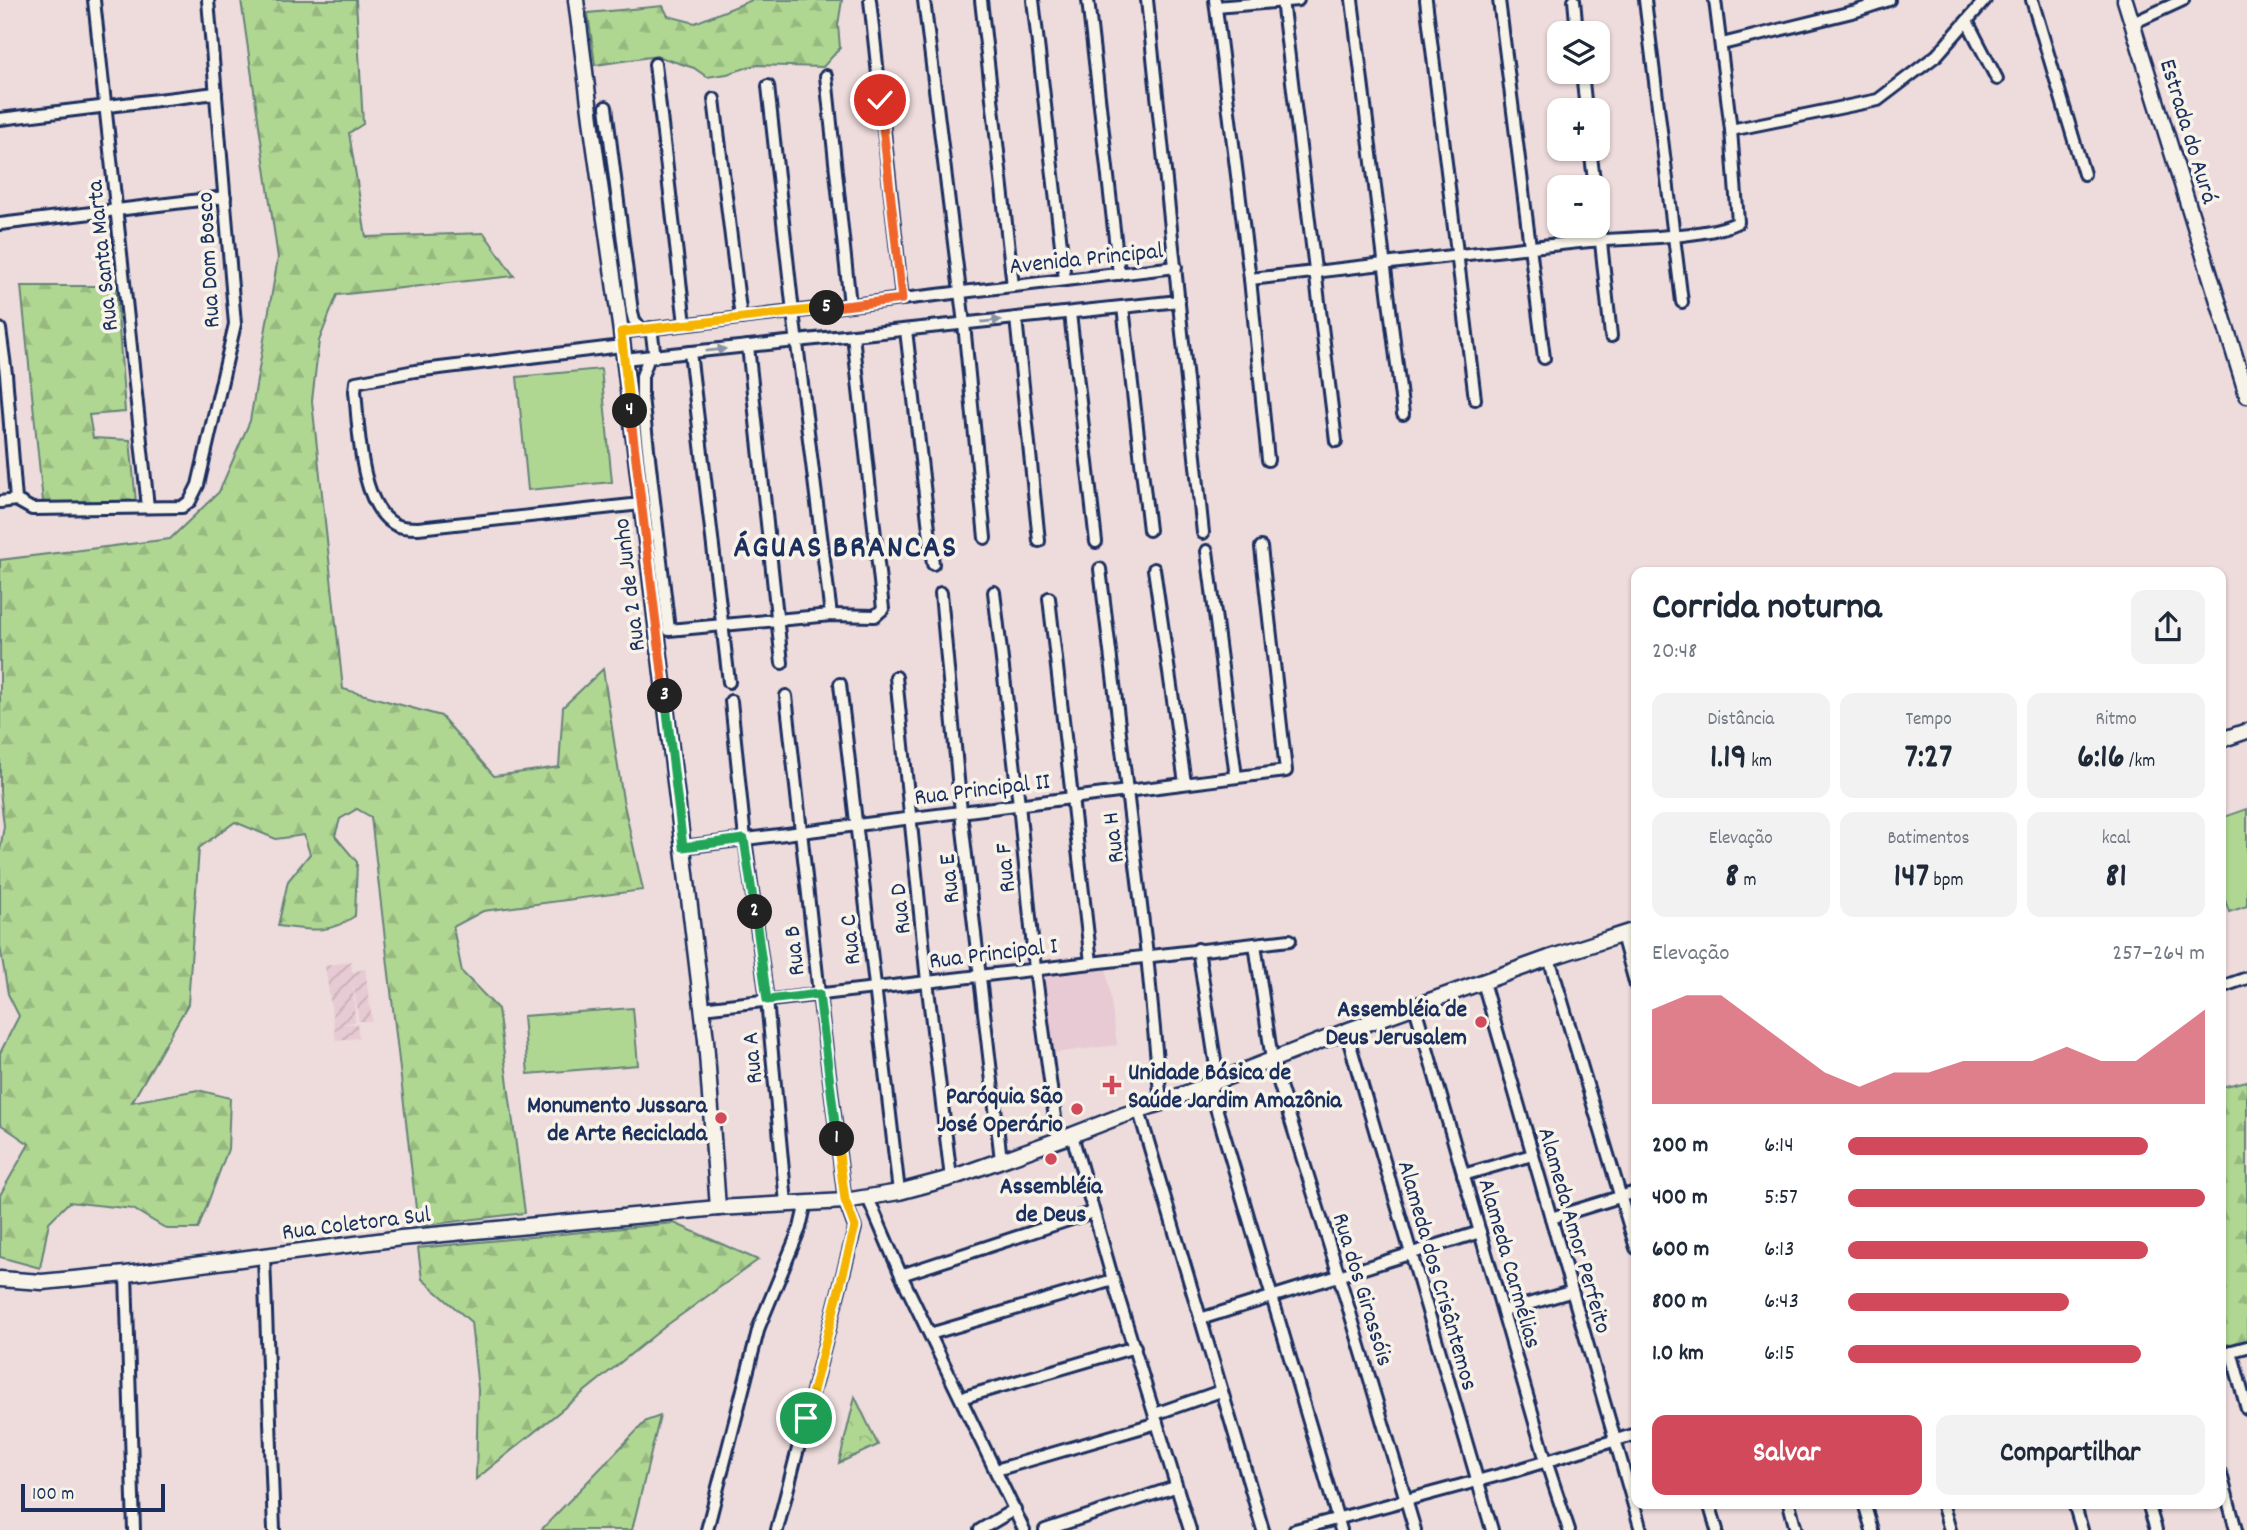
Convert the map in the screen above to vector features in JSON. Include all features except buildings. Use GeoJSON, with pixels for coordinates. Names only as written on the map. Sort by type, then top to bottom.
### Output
{"type":"FeatureCollection","features":[{"type":"Feature","properties":{"kind":"street","name":"Rua Santa Marta"},"geometry":{"type":"LineString","coordinates":[[93,0],[148,507]]}},
{"type":"Feature","properties":{"kind":"street","name":"Rua Dom Bosco"},"geometry":{"type":"LineString","coordinates":[[148,507],[182,507],[190,501],[198,485],[235,324],[208,0]]}},
{"type":"Feature","properties":{"kind":"street","name":"Rua 2 de Junho"},"geometry":{"type":"LineString","coordinates":[[576,0],[622,346],[706,1040],[718,1208]]}},
{"type":"Feature","properties":{"kind":"street"},"geometry":{"type":"LineString","coordinates":[[870,0],[902,299]]}},
{"type":"Feature","properties":{"kind":"street"},"geometry":{"type":"LineString","coordinates":[[924,0],[961,292],[985,538]]}},
{"type":"Feature","properties":{"kind":"street"},"geometry":{"type":"LineString","coordinates":[[981,0],[1013,286]]}},
{"type":"Feature","properties":{"kind":"street"},"geometry":{"type":"LineString","coordinates":[[1033,0],[1065,280]]}},
{"type":"Feature","properties":{"kind":"street"},"geometry":{"type":"LineString","coordinates":[[1088,0],[1119,274]]}},
{"type":"Feature","properties":{"kind":"street"},"geometry":{"type":"LineString","coordinates":[[1147,0],[1176,267]]}},
{"type":"Feature","properties":{"kind":"street"},"geometry":{"type":"LineString","coordinates":[[1268,460],[1250,279],[1216,4],[1298,0]]}},
{"type":"Feature","properties":{"kind":"street"},"geometry":{"type":"LineString","coordinates":[[1352,0],[1403,414]]}},
{"type":"Feature","properties":{"kind":"street"},"geometry":{"type":"LineString","coordinates":[[1426,0],[1475,399]]}},
{"type":"Feature","properties":{"kind":"street"},"geometry":{"type":"LineString","coordinates":[[1499,0],[1544,358]]}},
{"type":"Feature","properties":{"kind":"street"},"geometry":{"type":"LineString","coordinates":[[1574,0],[1576,21]]}},
{"type":"Feature","properties":{"kind":"street"},"geometry":{"type":"LineString","coordinates":[[1645,0],[1682,302]]}},
{"type":"Feature","properties":{"kind":"street"},"geometry":{"type":"LineString","coordinates":[[1250,279],[1531,247],[1673,235],[1728,228],[1738,222],[1731,130],[1715,0]]}},
{"type":"Feature","properties":{"kind":"street"},"geometry":{"type":"LineString","coordinates":[[1721,44],[1889,0]]}},
{"type":"Feature","properties":{"kind":"street"},"geometry":{"type":"LineString","coordinates":[[1731,130],[1878,100],[1937,55],[1985,0]]}},
{"type":"Feature","properties":{"kind":"street"},"geometry":{"type":"LineString","coordinates":[[2032,0],[2084,174]]}},
{"type":"Feature","properties":{"kind":"street","name":"Estrada do Aurá"},"geometry":{"type":"LineString","coordinates":[[2125,0],[2247,395]]}},
{"type":"Feature","properties":{"kind":"street"},"geometry":{"type":"LineString","coordinates":[[2133,23],[2183,0]]}},
{"type":"Feature","properties":{"kind":"street"},"geometry":{"type":"LineString","coordinates":[[1282,1],[1336,441]]}},
{"type":"Feature","properties":{"kind":"street"},"geometry":{"type":"LineString","coordinates":[[1967,21],[1997,79]]}},
{"type":"Feature","properties":{"kind":"street"},"geometry":{"type":"LineString","coordinates":[[655,64],[685,324]]}},
{"type":"Feature","properties":{"kind":"street"},"geometry":{"type":"LineString","coordinates":[[826,76],[850,305]]}},
{"type":"Feature","properties":{"kind":"street"},"geometry":{"type":"LineString","coordinates":[[768,86],[831,615]]}},
{"type":"Feature","properties":{"kind":"street"},"geometry":{"type":"LineString","coordinates":[[0,119],[216,93]]}},
{"type":"Feature","properties":{"kind":"street"},"geometry":{"type":"LineString","coordinates":[[713,99],[741,318]]}},
{"type":"Feature","properties":{"kind":"street"},"geometry":{"type":"LineString","coordinates":[[606,107],[632,312],[634,320],[646,329],[652,357],[642,376],[642,397],[669,630],[831,615],[875,616],[883,609],[853,335]]}},
{"type":"Feature","properties":{"kind":"street"},"geometry":{"type":"LineString","coordinates":[[0,223],[225,197]]}},
{"type":"Feature","properties":{"kind":"street"},"geometry":{"type":"LineString","coordinates":[[1601,240],[1611,336]]}},
{"type":"Feature","properties":{"kind":"street","name":"Avenida Principal"},"geometry":{"type":"LineString","coordinates":[[622,346],[646,329],[1176,267],[1203,533]]}},
{"type":"Feature","properties":{"kind":"street"},"geometry":{"type":"LineString","coordinates":[[641,504],[418,528],[396,525],[376,505],[366,481],[356,382],[415,371],[622,346],[652,357],[1180,301]]}},
{"type":"Feature","properties":{"kind":"street"},"geometry":{"type":"LineString","coordinates":[[1123,307],[1149,530]]}},
{"type":"Feature","properties":{"kind":"street"},"geometry":{"type":"LineString","coordinates":[[1070,313],[1096,542]]}},
{"type":"Feature","properties":{"kind":"street"},"geometry":{"type":"LineString","coordinates":[[1016,318],[1039,541]]}},
{"type":"Feature","properties":{"kind":"street"},"geometry":{"type":"LineString","coordinates":[[0,329],[16,500]]}},
{"type":"Feature","properties":{"kind":"street"},"geometry":{"type":"LineString","coordinates":[[906,330],[933,564]]}},
{"type":"Feature","properties":{"kind":"street"},"geometry":{"type":"LineString","coordinates":[[748,346],[782,663]]}},
{"type":"Feature","properties":{"kind":"street"},"geometry":{"type":"LineString","coordinates":[[691,352],[729,682]]}},
{"type":"Feature","properties":{"kind":"street"},"geometry":{"type":"LineString","coordinates":[[0,502],[16,500],[33,509],[148,507]]}},
{"type":"Feature","properties":{"kind":"street","name":"Rua Principal II"},"geometry":{"type":"LineString","coordinates":[[683,847],[1286,771],[1262,547]]}},
{"type":"Feature","properties":{"kind":"street"},"geometry":{"type":"LineString","coordinates":[[1207,551],[1236,777]]}},
{"type":"Feature","properties":{"kind":"street","name":"Rua H"},"geometry":{"type":"LineString","coordinates":[[1100,569],[1147,955],[1161,1103]]}},
{"type":"Feature","properties":{"kind":"street"},"geometry":{"type":"LineString","coordinates":[[1154,569],[1185,783]]}},
{"type":"Feature","properties":{"kind":"street","name":"Rua F"},"geometry":{"type":"LineString","coordinates":[[994,592],[1035,969],[1058,1140]]}},
{"type":"Feature","properties":{"kind":"street","name":"Rua E"},"geometry":{"type":"LineString","coordinates":[[941,593],[961,812],[1002,1160]]}},
{"type":"Feature","properties":{"kind":"street"},"geometry":{"type":"LineString","coordinates":[[1049,598],[1091,962]]}},
{"type":"Feature","properties":{"kind":"street","name":"Rua D"},"geometry":{"type":"LineString","coordinates":[[896,677],[927,981],[951,1178]]}},
{"type":"Feature","properties":{"kind":"street","name":"Rua C"},"geometry":{"type":"LineString","coordinates":[[840,684],[899,1192]]}},
{"type":"Feature","properties":{"kind":"street","name":"Rua B"},"geometry":{"type":"LineString","coordinates":[[779,1529],[855,1227],[845,1200],[786,696]]}},
{"type":"Feature","properties":{"kind":"street","name":"Rua A"},"geometry":{"type":"LineString","coordinates":[[732,701],[744,839],[767,1000],[786,1203]]}},
{"type":"Feature","properties":{"kind":"street"},"geometry":{"type":"LineString","coordinates":[[2226,738],[2247,731]]}},
{"type":"Feature","properties":{"kind":"street","name":"Rua Coletora Sul"},"geometry":{"type":"LineString","coordinates":[[0,1279],[42,1282],[126,1274],[401,1238],[718,1208],[868,1198],[899,1192],[951,1178],[1073,1135],[1346,1031],[1549,958],[1631,932]]}},
{"type":"Feature","properties":{"kind":"street"},"geometry":{"type":"LineString","coordinates":[[1622,935],[1631,968]]}},
{"type":"Feature","properties":{"kind":"street","name":"Rua Principal I"},"geometry":{"type":"LineString","coordinates":[[702,1008],[1290,940]]}},
{"type":"Feature","properties":{"kind":"street","name":"Rua dos Girassóis"},"geometry":{"type":"LineString","coordinates":[[1255,944],[1272,1060],[1415,1530]]}},
{"type":"Feature","properties":{"kind":"street"},"geometry":{"type":"LineString","coordinates":[[1198,949],[1213,1082],[1271,1297],[1341,1530]]}},
{"type":"Feature","properties":{"kind":"street"},"geometry":{"type":"LineString","coordinates":[[1549,958],[1631,1229]]}},
{"type":"Feature","properties":{"kind":"street"},"geometry":{"type":"LineString","coordinates":[[2226,985],[2247,978]]}},
{"type":"Feature","properties":{"kind":"street","name":"Alameda Amor Perfeito"},"geometry":{"type":"LineString","coordinates":[[1483,982],[1570,1292],[1631,1496]]}},
{"type":"Feature","properties":{"kind":"street","name":"Alameda Carmélias"},"geometry":{"type":"LineString","coordinates":[[1415,1007],[1546,1461],[1569,1530]]}},
{"type":"Feature","properties":{"kind":"street","name":"Alameda dos Crisântemos"},"geometry":{"type":"LineString","coordinates":[[1346,1031],[1492,1530]]}},
{"type":"Feature","properties":{"kind":"street"},"geometry":{"type":"LineString","coordinates":[[1139,1111],[1263,1530]]}},
{"type":"Feature","properties":{"kind":"street"},"geometry":{"type":"LineString","coordinates":[[1073,1135],[1113,1280],[1190,1530]]}},
{"type":"Feature","properties":{"kind":"street"},"geometry":{"type":"LineString","coordinates":[[1464,1175],[1532,1155]]}},
{"type":"Feature","properties":{"kind":"street"},"geometry":{"type":"LineString","coordinates":[[1551,1217],[1631,1193]]}},
{"type":"Feature","properties":{"kind":"street"},"geometry":{"type":"LineString","coordinates":[[868,1198],[901,1275],[1024,1530]]}},
{"type":"Feature","properties":{"kind":"street"},"geometry":{"type":"LineString","coordinates":[[707,1530],[759,1327],[796,1239],[806,1202]]}},
{"type":"Feature","properties":{"kind":"street"},"geometry":{"type":"LineString","coordinates":[[901,1275],[1093,1212]]}},
{"type":"Feature","properties":{"kind":"street"},"geometry":{"type":"LineString","coordinates":[[1200,1319],[1480,1233]]}},
{"type":"Feature","properties":{"kind":"street"},"geometry":{"type":"LineString","coordinates":[[264,1257],[274,1530]]}},
{"type":"Feature","properties":{"kind":"street"},"geometry":{"type":"LineString","coordinates":[[126,1274],[134,1530]]}},
{"type":"Feature","properties":{"kind":"street"},"geometry":{"type":"LineString","coordinates":[[930,1334],[1113,1280]]}},
{"type":"Feature","properties":{"kind":"street"},"geometry":{"type":"LineString","coordinates":[[1504,1311],[1570,1292]]}},
{"type":"Feature","properties":{"kind":"street"},"geometry":{"type":"LineString","coordinates":[[961,1398],[1135,1347]]}},
{"type":"Feature","properties":{"kind":"street"},"geometry":{"type":"LineString","coordinates":[[2247,1347],[2226,1353],[2247,1409]]}},
{"type":"Feature","properties":{"kind":"street"},"geometry":{"type":"LineString","coordinates":[[996,1470],[1156,1418],[1221,1391]]}},
{"type":"Feature","properties":{"kind":"street"},"geometry":{"type":"LineString","coordinates":[[1294,1530],[1477,1481],[1631,1436]]}},
{"type":"Feature","properties":{"kind":"street"},"geometry":{"type":"LineString","coordinates":[[1045,1530],[1175,1487]]}},
{"type":"Feature","properties":{"kind":"street"},"geometry":{"type":"LineString","coordinates":[[2226,1493],[2236,1530]]}},
{"type":"Feature","properties":{"kind":"street"},"geometry":{"type":"LineString","coordinates":[[980,1530],[1015,1508]]}},
{"type":"Feature","properties":{"kind":"street","name":"Alameda Amor Perfeito"},"geometry":{"type":"LineString","coordinates":[[1635,1509],[1641,1530]]}},
{"type":"Feature","properties":{"kind":"street"},"geometry":{"type":"LineString","coordinates":[[1711,1509],[1717,1530]]}},
{"type":"Feature","properties":{"kind":"street"},"geometry":{"type":"LineString","coordinates":[[1791,1509],[1797,1530]]}},
{"type":"Feature","properties":{"kind":"street"},"geometry":{"type":"LineString","coordinates":[[1866,1509],[1872,1530]]}},
{"type":"Feature","properties":{"kind":"street"},"geometry":{"type":"LineString","coordinates":[[1944,1509],[1950,1530]]}},
{"type":"Feature","properties":{"kind":"street"},"geometry":{"type":"LineString","coordinates":[[2076,1509],[2082,1530]]}},
{"type":"Feature","properties":{"kind":"street"},"geometry":{"type":"LineString","coordinates":[[2150,1509],[2156,1530]]}},
{"type":"Feature","properties":{"kind":"shaded area"},"geometry":{"type":"Polygon","coordinates":[[[351,961],[352,972],[365,969],[372,1021],[359,1021],[353,984],[355,1022],[343,1024],[357,1024],[359,1038],[336,1040],[325,966],[351,961]]]}},
{"type":"Feature","properties":{"kind":"shaded area"},"geometry":{"type":"Polygon","coordinates":[[[1106,967],[1117,1045],[1052,1053],[1044,975],[1106,967]]]}},
{"type":"Feature","properties":{"kind":"green space"},"geometry":{"type":"Polygon","coordinates":[[[241,0],[356,0],[363,124],[349,133],[366,237],[484,233],[514,276],[337,295],[319,341],[312,401],[343,689],[441,716],[494,776],[559,767],[563,707],[603,669],[623,800],[643,890],[483,911],[453,927],[462,972],[498,1009],[525,1213],[418,1226],[371,817],[357,809],[340,819],[335,836],[357,862],[355,916],[336,926],[318,930],[278,926],[288,881],[310,854],[304,835],[276,839],[235,822],[199,848],[188,1004],[132,1102],[198,1090],[230,1098],[228,1149],[198,1229],[167,1229],[133,1209],[69,1202],[49,1222],[40,1268],[0,1257],[0,1195],[29,1144],[0,1124],[0,1053],[19,1016],[8,994],[0,946],[0,850],[4,826],[0,791],[0,560],[170,539],[219,492],[250,421],[278,258],[241,0]]]}},
{"type":"Feature","properties":{"kind":"green space"},"geometry":{"type":"Polygon","coordinates":[[[752,0],[842,0],[838,25],[840,48],[823,67],[755,65],[707,77],[694,68],[657,56],[595,65],[588,13],[663,6],[668,16],[695,23],[752,0]]]}},
{"type":"Feature","properties":{"kind":"green space"},"geometry":{"type":"Polygon","coordinates":[[[21,286],[116,286],[125,412],[89,415],[93,438],[130,440],[136,502],[43,502],[21,286]]]}},
{"type":"Feature","properties":{"kind":"green space"},"geometry":{"type":"Polygon","coordinates":[[[601,369],[612,482],[528,490],[517,377],[601,369]]]}},
{"type":"Feature","properties":{"kind":"green space"},"geometry":{"type":"Polygon","coordinates":[[[2247,809],[2247,906],[2229,912],[2226,903],[2226,816],[2247,809]]]}},
{"type":"Feature","properties":{"kind":"green space"},"geometry":{"type":"Polygon","coordinates":[[[633,1008],[638,1065],[528,1074],[523,1016],[633,1008]]]}},
{"type":"Feature","properties":{"kind":"green space"},"geometry":{"type":"Polygon","coordinates":[[[2247,1081],[2247,1344],[2226,1350],[2226,1086],[2247,1081]]]}},
{"type":"Feature","properties":{"kind":"green space"},"geometry":{"type":"Polygon","coordinates":[[[674,1223],[758,1260],[667,1325],[476,1479],[478,1390],[471,1322],[422,1279],[418,1248],[674,1223]]]}},
{"type":"Feature","properties":{"kind":"green space"},"geometry":{"type":"Polygon","coordinates":[[[855,1397],[878,1445],[839,1463],[855,1397]]]}},
{"type":"Feature","properties":{"kind":"green space"},"geometry":{"type":"Polygon","coordinates":[[[660,1416],[632,1530],[541,1530],[646,1421],[660,1416]]]}},
{"type":"Feature","properties":{"kind":"place","name":"Assembléia de Deus Jerusalem"},"geometry":{"type":"Point","coordinates":[1481,1022]}},
{"type":"Feature","properties":{"kind":"place","name":"Unidade Básica de Saúde Jardim Amazônia"},"geometry":{"type":"Point","coordinates":[1112,1085]}},
{"type":"Feature","properties":{"kind":"place","name":"Paróquia São José Operário"},"geometry":{"type":"Point","coordinates":[1077,1109]}},
{"type":"Feature","properties":{"kind":"place","name":"Monumento Jussara de Arte Reciclada"},"geometry":{"type":"Point","coordinates":[721,1118]}},
{"type":"Feature","properties":{"kind":"place","name":"Assembléia de Deus"},"geometry":{"type":"Point","coordinates":[1051,1159]}},
{"type":"Feature","properties":{"kind":"district","name":"ÁGUAS BRANCAS"},"geometry":{"type":"Point","coordinates":[846,545]}},
{"type":"Feature","properties":{"kind":"route"},"geometry":{"type":"LineString","coordinates":[[806,1418],[855,1227],[845,1200],[819,994],[767,1000],[744,839],[683,847],[621,332],[902,299],[880,100]]}}]}
